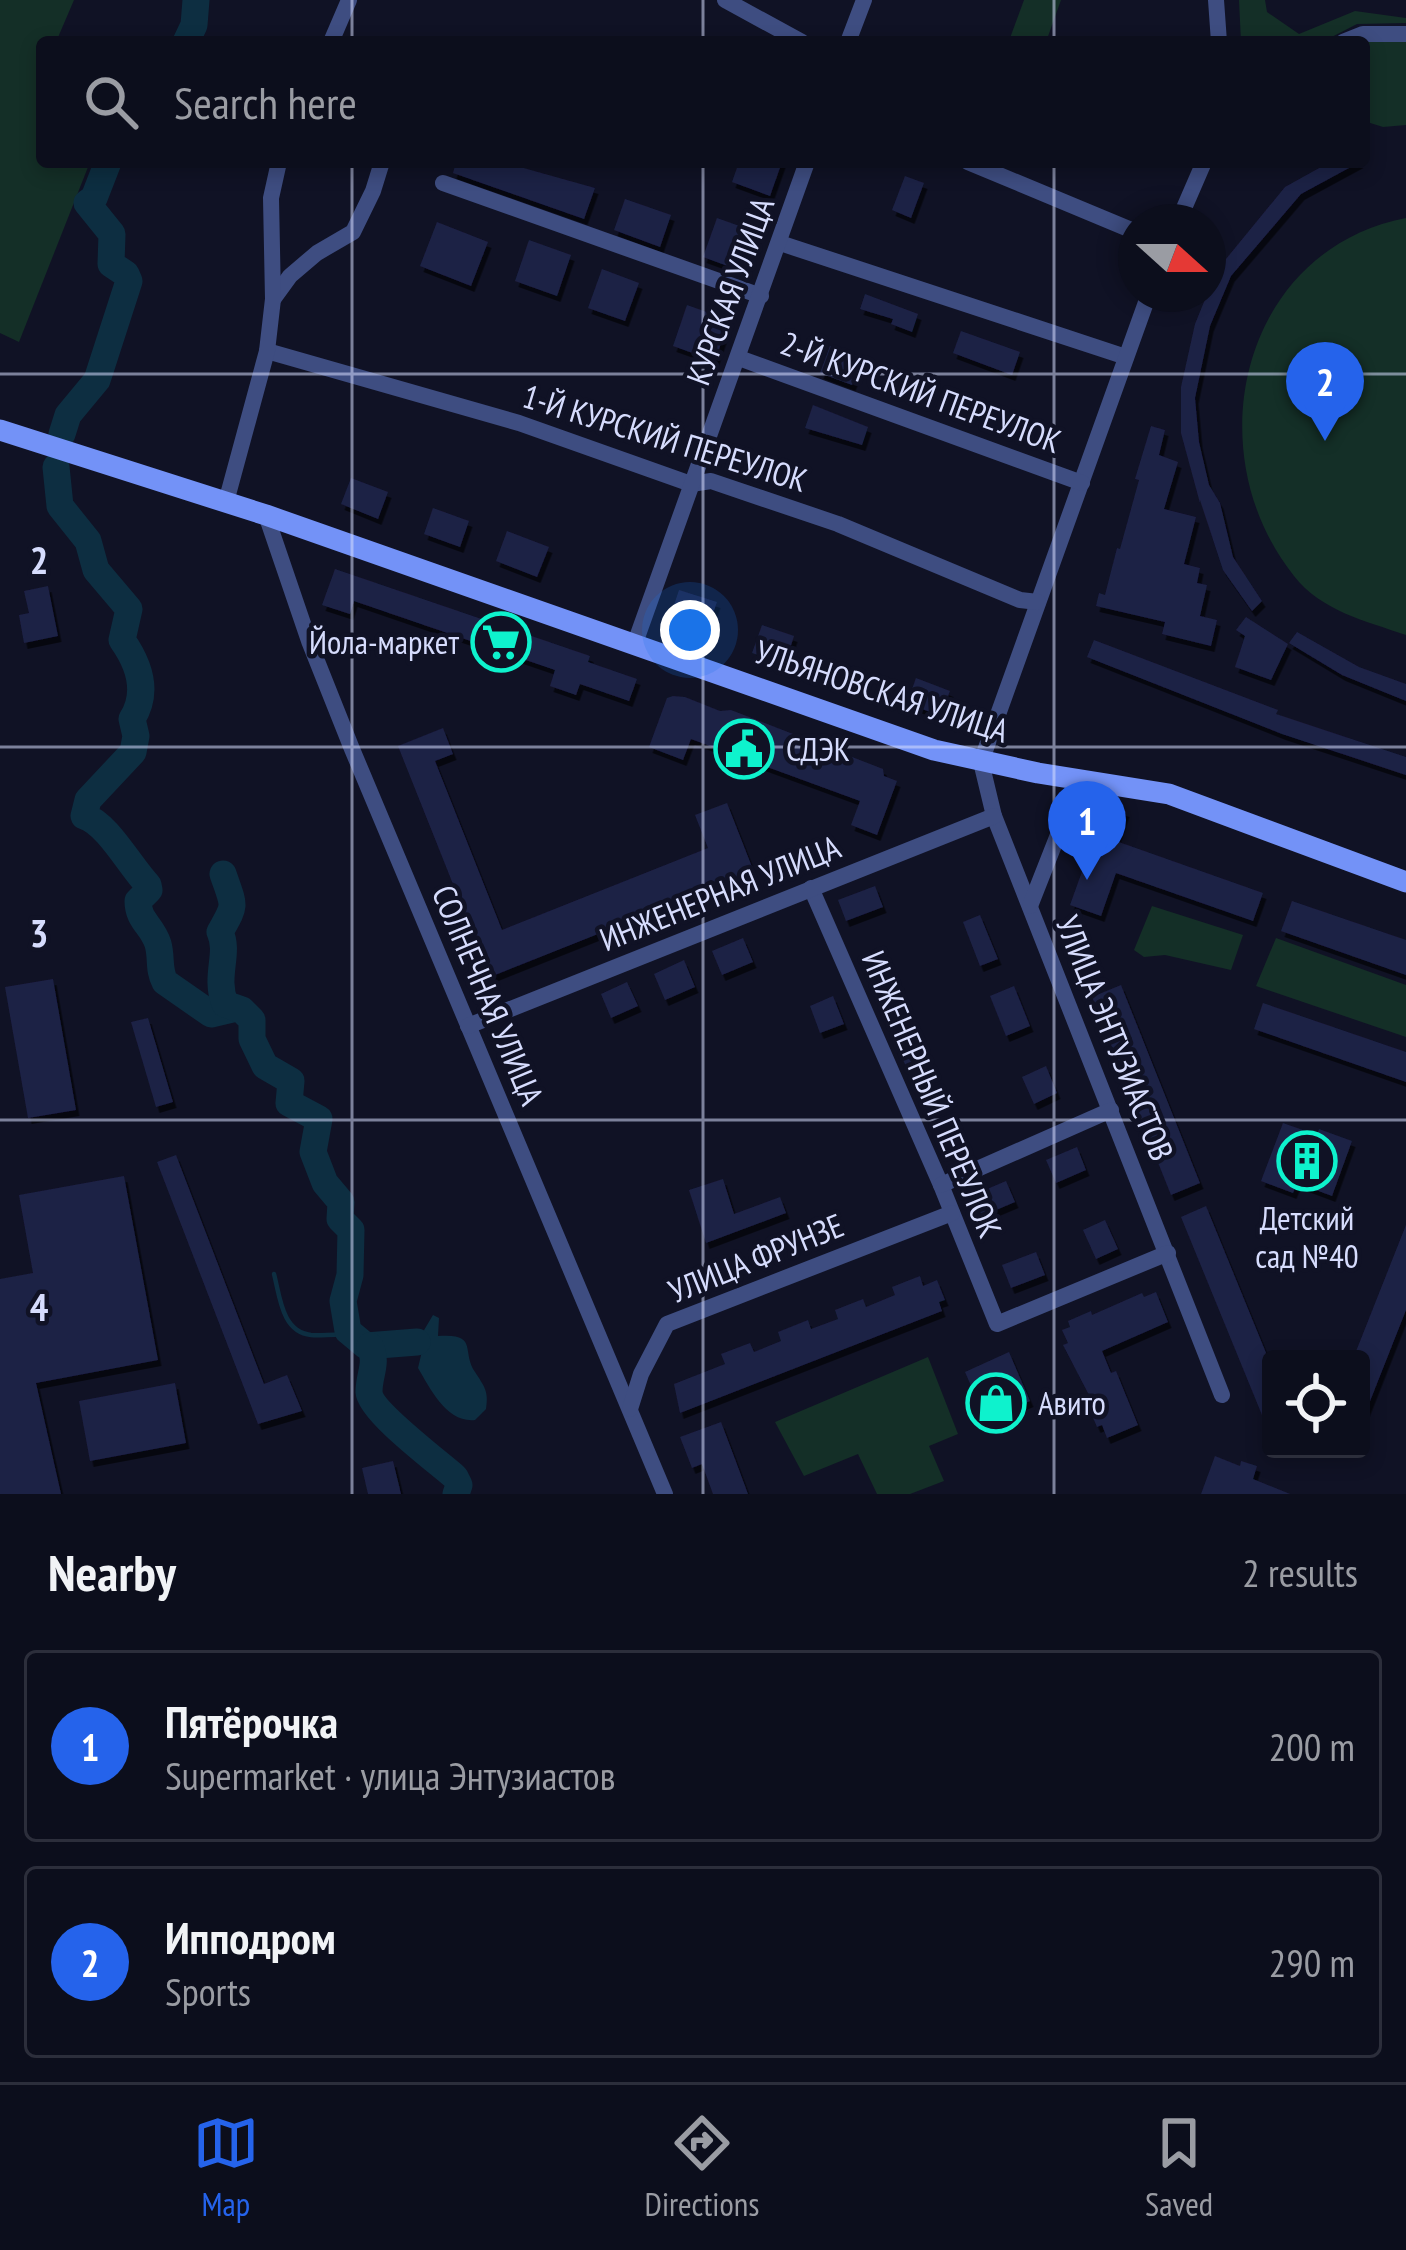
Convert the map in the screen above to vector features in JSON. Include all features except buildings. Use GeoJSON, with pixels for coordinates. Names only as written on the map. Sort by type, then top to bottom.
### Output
{"type":"FeatureCollection","features":[{"type":"Feature","properties":{"kind":"main road","name":"УЛЬЯНОВСКАЯ УЛИЦА"},"geometry":{"type":"LineString","coordinates":[[0,430],[266,515],[934,750],[1169,794],[1406,881]]}},
{"type":"Feature","properties":{"kind":"street"},"geometry":{"type":"LineString","coordinates":[[334,36],[349,0]]}},
{"type":"Feature","properties":{"kind":"street"},"geometry":{"type":"LineString","coordinates":[[725,0],[791,36]]}},
{"type":"Feature","properties":{"kind":"street"},"geometry":{"type":"LineString","coordinates":[[850,36],[864,0]]}},
{"type":"Feature","properties":{"kind":"street"},"geometry":{"type":"LineString","coordinates":[[1216,0],[1219,36]]}},
{"type":"Feature","properties":{"kind":"street"},"geometry":{"type":"LineString","coordinates":[[1358,36],[1406,34]]}},
{"type":"Feature","properties":{"kind":"street"},"geometry":{"type":"LineString","coordinates":[[226,502],[267,351],[273,299],[271,198],[278,168]]}},
{"type":"Feature","properties":{"kind":"street"},"geometry":{"type":"LineString","coordinates":[[273,299],[290,276],[317,253],[352,232],[380,168]]}},
{"type":"Feature","properties":{"kind":"street","name":"КУРСКАЯ УЛИЦА"},"geometry":{"type":"LineString","coordinates":[[635,643],[805,168]]}},
{"type":"Feature","properties":{"kind":"street"},"geometry":{"type":"LineString","coordinates":[[982,168],[1118,224]]}},
{"type":"Feature","properties":{"kind":"street"},"geometry":{"type":"LineString","coordinates":[[1186,204],[1201,168]]}},
{"type":"Feature","properties":{"kind":"street","name":"2-Й КУРСКИЙ ПЕРЕУЛОК"},"geometry":{"type":"LineString","coordinates":[[443,183],[761,296]]}},
{"type":"Feature","properties":{"kind":"street"},"geometry":{"type":"LineString","coordinates":[[780,243],[1126,357]]}},
{"type":"Feature","properties":{"kind":"street"},"geometry":{"type":"LineString","coordinates":[[982,762],[1142,312]]}},
{"type":"Feature","properties":{"kind":"street","name":"1-Й КУРСКИЙ ПЕРЕУЛОК"},"geometry":{"type":"LineString","coordinates":[[267,351],[519,423],[691,484],[712,481],[838,524],[1020,600],[1038,602]]}},
{"type":"Feature","properties":{"kind":"street","name":"2-Й КУРСКИЙ ПЕРЕУЛОК"},"geometry":{"type":"LineString","coordinates":[[740,358],[1082,483]]}},
{"type":"Feature","properties":{"kind":"street","name":"СОЛНЕЧНАЯ УЛИЦА"},"geometry":{"type":"LineString","coordinates":[[266,515],[317,662],[665,1494]]}},
{"type":"Feature","properties":{"kind":"street","name":"УЛИЦА ЭНТУЗИАСТОВ"},"geometry":{"type":"LineString","coordinates":[[982,762],[994,816],[1222,1395]]}},
{"type":"Feature","properties":{"kind":"street"},"geometry":{"type":"LineString","coordinates":[[1030,906],[1080,779]]}},
{"type":"Feature","properties":{"kind":"street","name":"ИНЖЕНЕРНАЯ УЛИЦА"},"geometry":{"type":"LineString","coordinates":[[468,1026],[994,816]]}},
{"type":"Feature","properties":{"kind":"street","name":"ИНЖЕНЕРНЫЙ ПЕРЕУЛОК"},"geometry":{"type":"LineString","coordinates":[[811,888],[997,1324],[1168,1253]]}},
{"type":"Feature","properties":{"kind":"street"},"geometry":{"type":"LineString","coordinates":[[941,1185],[1111,1110]]}},
{"type":"Feature","properties":{"kind":"street","name":"УЛИЦА ФРУНЗЕ"},"geometry":{"type":"LineString","coordinates":[[629,1409],[667,1324],[952,1213]]}},
{"type":"Feature","properties":{"kind":"green space"},"geometry":{"type":"Polygon","coordinates":[[[0,0],[74,0],[59,36],[36,36],[36,168],[88,168],[19,342],[0,333],[0,0]]]}},
{"type":"Feature","properties":{"kind":"green space"},"geometry":{"type":"Polygon","coordinates":[[[1024,0],[1061,0],[1048,36],[1011,36],[1024,0]]]}},
{"type":"Feature","properties":{"kind":"green space"},"geometry":{"type":"Polygon","coordinates":[[[1239,0],[1265,0],[1267,12],[1299,34],[1355,11],[1406,18],[1406,23],[1357,24],[1334,36],[1241,36],[1239,0]]]}},
{"type":"Feature","properties":{"kind":"green space"},"geometry":{"type":"Polygon","coordinates":[[[1406,39],[1406,125],[1370,123],[1370,42],[1406,39]]]}},
{"type":"Feature","properties":{"kind":"green space"},"geometry":{"type":"Polygon","coordinates":[[[1406,218],[1406,635],[1331,606],[1294,576],[1264,526],[1247,472],[1242,417],[1251,362],[1272,313],[1305,270],[1350,237],[1406,218]]]}},
{"type":"Feature","properties":{"kind":"green space"},"geometry":{"type":"Polygon","coordinates":[[[1152,906],[1243,935],[1231,970],[1165,955],[1144,957],[1134,950],[1152,906]]]}},
{"type":"Feature","properties":{"kind":"green space"},"geometry":{"type":"Polygon","coordinates":[[[1276,938],[1406,985],[1406,1037],[1256,986],[1276,938]]]}},
{"type":"Feature","properties":{"kind":"green space"},"geometry":{"type":"Polygon","coordinates":[[[928,1357],[958,1434],[929,1446],[944,1481],[910,1494],[877,1494],[858,1454],[804,1476],[775,1422],[928,1357]]]}},
{"type":"Feature","properties":{"kind":"water"},"geometry":{"type":"Polygon","coordinates":[[[433,1315],[439,1318],[438,1336],[459,1337],[467,1345],[485,1389],[486,1409],[475,1420],[448,1411],[418,1368],[422,1351],[417,1342],[433,1315]]]}},
{"type":"Feature","properties":{"kind":"waterway"},"geometry":{"type":"LineString","coordinates":[[189,36],[196,0]]}},
{"type":"Feature","properties":{"kind":"waterway"},"geometry":{"type":"LineString","coordinates":[[62,434],[68,415],[97,380],[129,281],[111,264],[112,234],[87,203],[94,198],[106,168]]}},
{"type":"Feature","properties":{"kind":"waterway"},"geometry":{"type":"LineString","coordinates":[[56,467],[60,506],[88,541],[96,570],[129,609],[122,640],[137,668],[141,688],[132,719],[133,752],[88,800],[84,816],[110,836],[148,885],[139,908],[158,944],[165,982],[211,1014],[232,1009]]}},
{"type":"Feature","properties":{"kind":"waterway"},"geometry":{"type":"LineString","coordinates":[[223,874],[232,905],[220,932],[225,1004],[252,1020],[252,1039],[265,1066],[291,1081],[289,1103],[319,1119],[313,1152],[325,1183],[341,1202],[340,1219],[351,1230],[350,1275],[343,1301],[348,1331],[366,1346],[417,1342]]}},
{"type":"Feature","properties":{"kind":"waterway"},"geometry":{"type":"LineString","coordinates":[[274,1274],[284,1312],[294,1327],[311,1335],[350,1336]]}},
{"type":"Feature","properties":{"kind":"waterway"},"geometry":{"type":"LineString","coordinates":[[370,1346],[372,1400],[455,1477],[456,1494]]}},
{"type":"Feature","properties":{"kind":"place","name":"Ипподром"},"geometry":{"type":"Point","coordinates":[1325,441]}},
{"type":"Feature","properties":{"kind":"place","name":"Йола-маркет"},"geometry":{"type":"Point","coordinates":[501,642]}},
{"type":"Feature","properties":{"kind":"place","name":"СДЭК"},"geometry":{"type":"Point","coordinates":[744,749]}},
{"type":"Feature","properties":{"kind":"place","name":"Пятёрочка"},"geometry":{"type":"Point","coordinates":[1087,880]}},
{"type":"Feature","properties":{"kind":"place","name":"Детский сад №40"},"geometry":{"type":"Point","coordinates":[1307,1161]}},
{"type":"Feature","properties":{"kind":"place","name":"Авито"},"geometry":{"type":"Point","coordinates":[996,1403]}}]}
